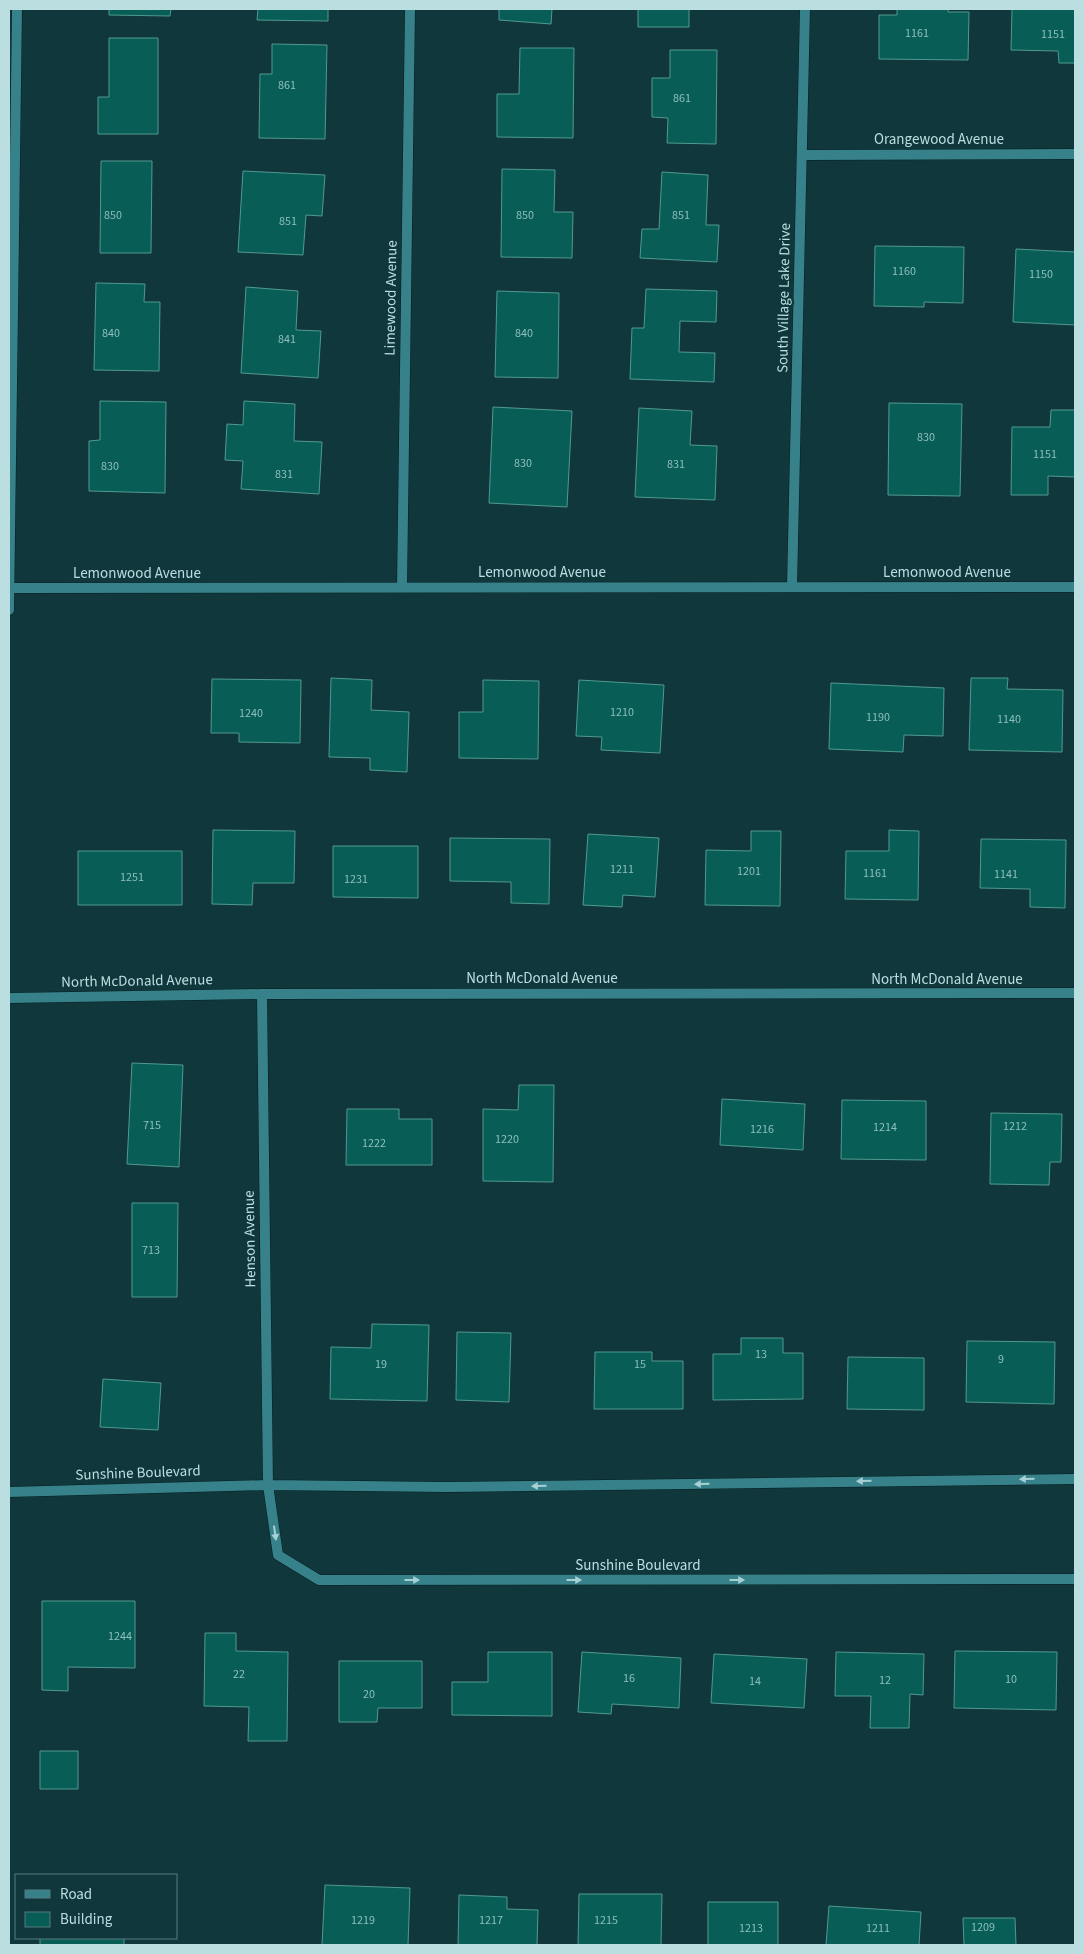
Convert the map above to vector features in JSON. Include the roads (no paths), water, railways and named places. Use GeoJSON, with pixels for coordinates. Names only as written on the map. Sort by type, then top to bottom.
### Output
{"type":"FeatureCollection","features":[{"type":"Feature","properties":{"kind":"street"},"geometry":{"type":"LineString","coordinates":[[9,610],[17,9]]}},
{"type":"Feature","properties":{"kind":"street","name":"Limewood Avenue"},"geometry":{"type":"LineString","coordinates":[[402,587],[410,9]]}},
{"type":"Feature","properties":{"kind":"street","name":"South Village Lake Drive"},"geometry":{"type":"LineString","coordinates":[[792,587],[805,9]]}},
{"type":"Feature","properties":{"kind":"street","name":"Orangewood Avenue"},"geometry":{"type":"LineString","coordinates":[[803,155],[1075,154]]}},
{"type":"Feature","properties":{"kind":"street","name":"Lemonwood Avenue"},"geometry":{"type":"LineString","coordinates":[[10,588],[1075,587]]}},
{"type":"Feature","properties":{"kind":"street","name":"North McDonald Avenue"},"geometry":{"type":"LineString","coordinates":[[9,998],[262,994],[1075,993]]}},
{"type":"Feature","properties":{"kind":"street","name":"Henson Avenue"},"geometry":{"type":"LineString","coordinates":[[262,994],[268,1485]]}},
{"type":"Feature","properties":{"kind":"street","name":"Sunshine Boulevard"},"geometry":{"type":"LineString","coordinates":[[9,1492],[268,1485],[446,1487],[1075,1479]]}},
{"type":"Feature","properties":{"kind":"street","name":"Sunshine Boulevard"},"geometry":{"type":"LineString","coordinates":[[268,1485],[278,1554],[319,1580],[1075,1579]]}}]}
